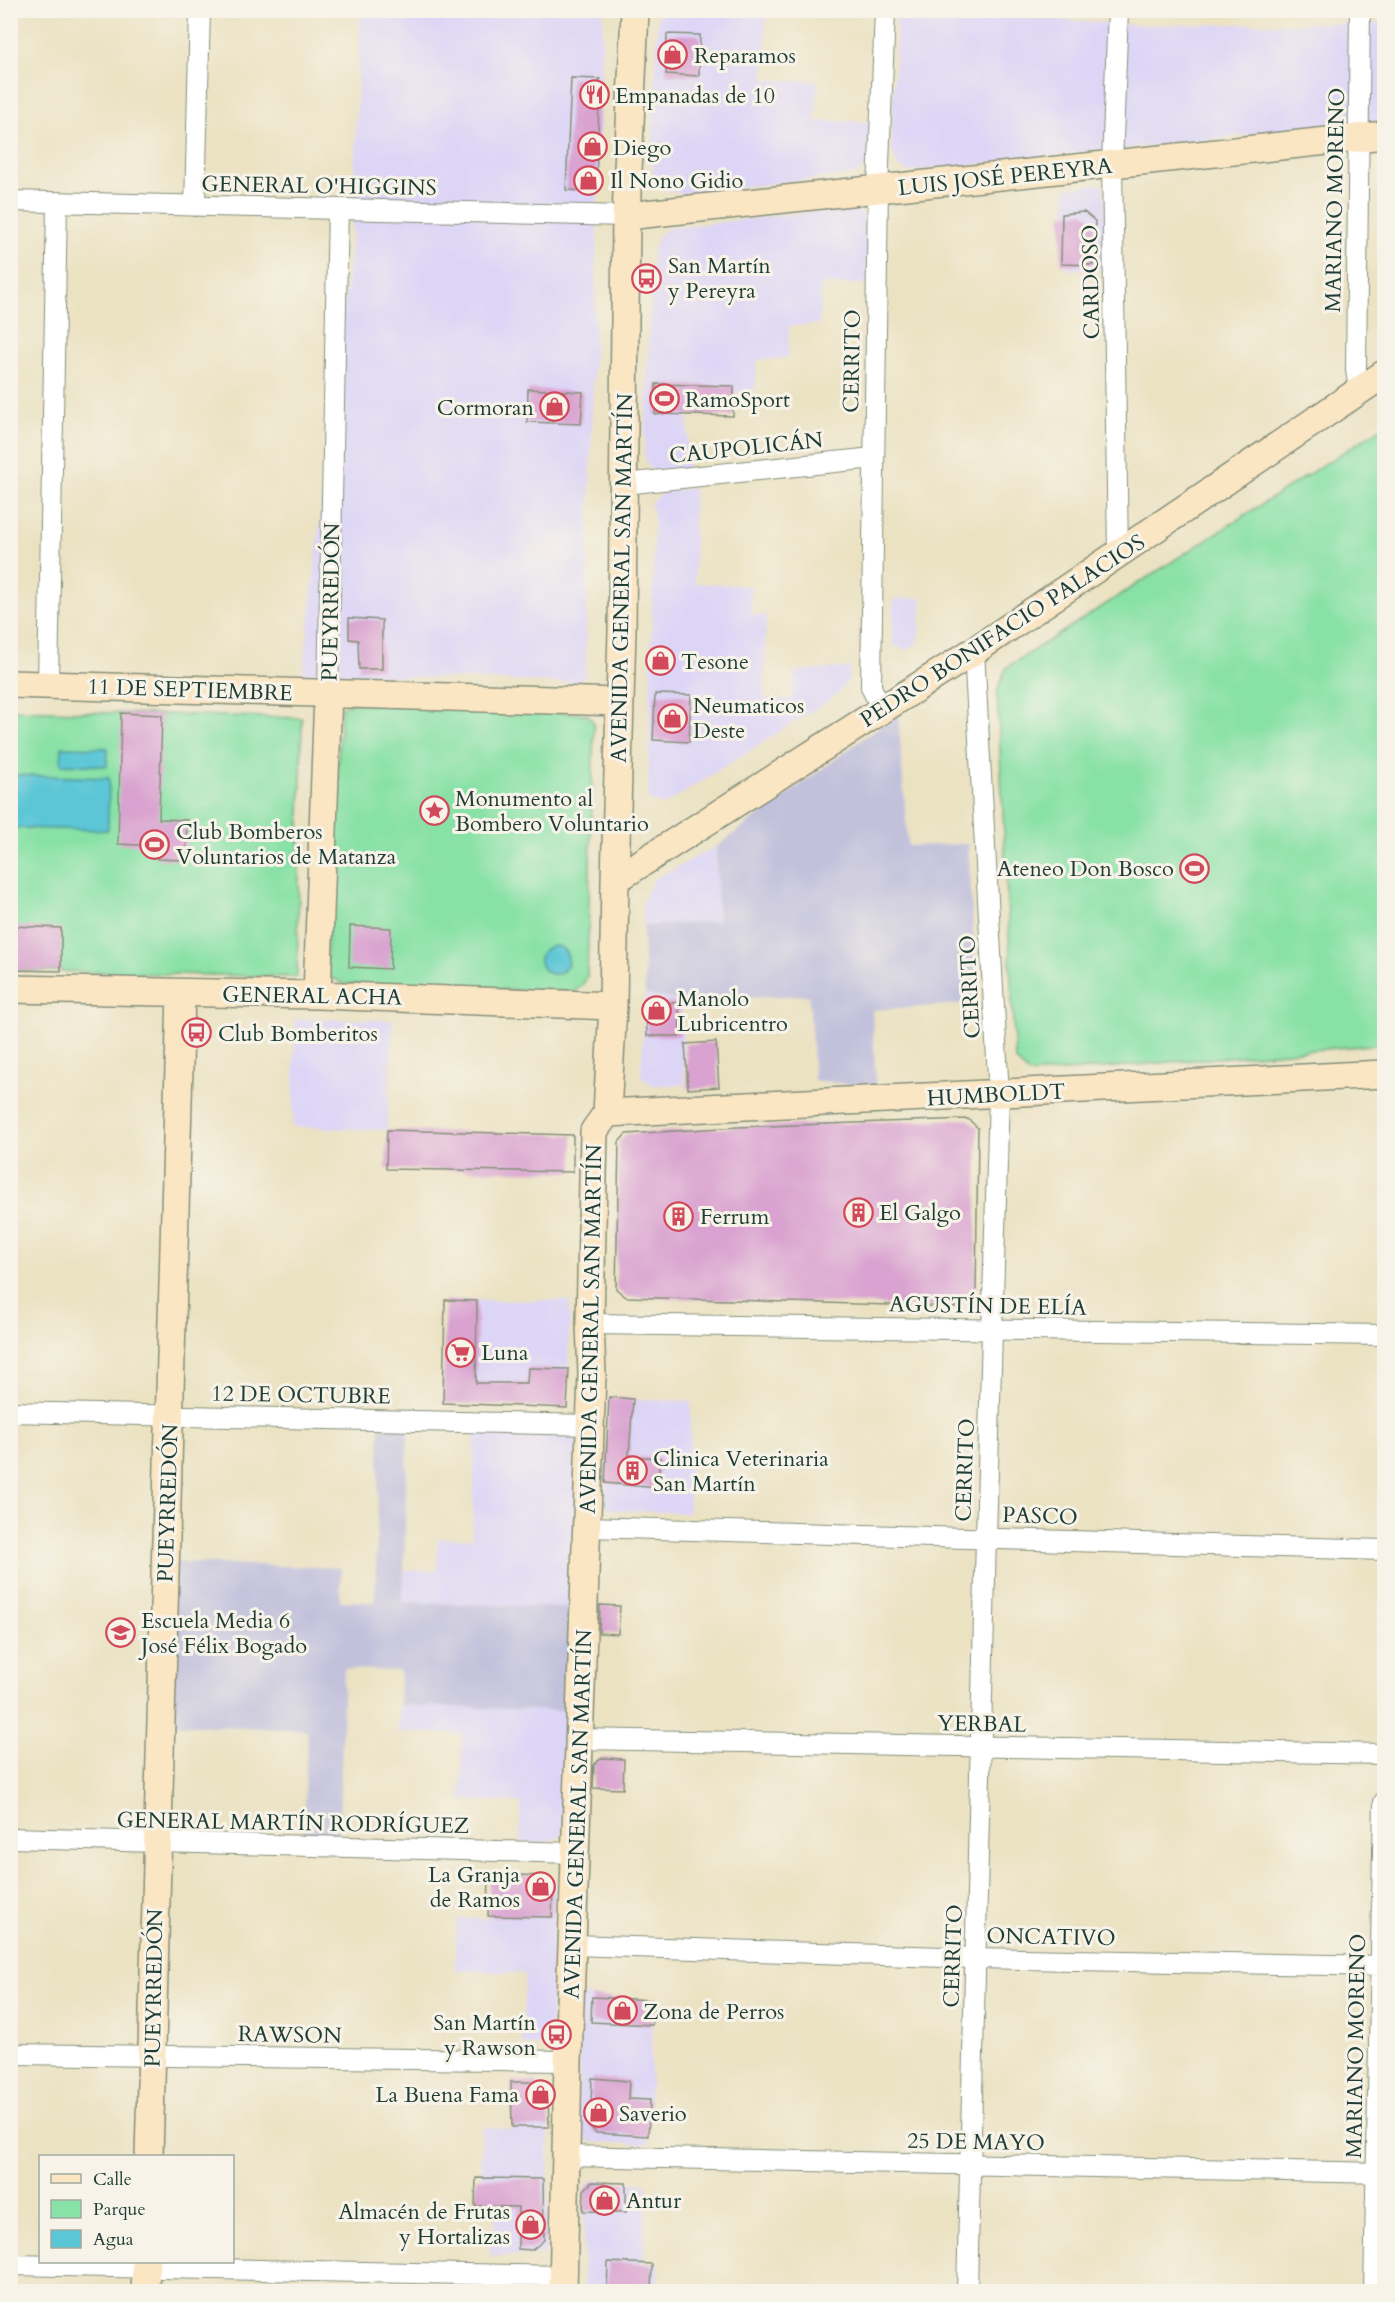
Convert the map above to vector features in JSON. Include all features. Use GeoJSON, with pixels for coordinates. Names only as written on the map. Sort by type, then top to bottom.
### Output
{"type":"FeatureCollection","features":[{"type":"Feature","properties":{"kind":"street"},"geometry":{"type":"LineString","coordinates":[[195,206],[200,10]]}},
{"type":"Feature","properties":{"kind":"street","name":"AVENIDA GENERAL SAN MARTÍN"},"geometry":{"type":"LineString","coordinates":[[563,2284],[568,2061],[592,1374],[590,1324],[594,1131],[607,1113],[613,1006],[624,484],[626,216],[634,10]]}},
{"type":"Feature","properties":{"kind":"street","name":"CERRITO"},"geometry":{"type":"LineString","coordinates":[[882,710],[871,687],[878,189],[885,10]]}},
{"type":"Feature","properties":{"kind":"street","name":"CARDOSO"},"geometry":{"type":"LineString","coordinates":[[1118,10],[1112,164],[1118,554]]}},
{"type":"Feature","properties":{"kind":"street","name":"MARIANO MORENO"},"geometry":{"type":"LineString","coordinates":[[1359,390],[1356,370],[1372,136],[1360,10]]}},
{"type":"Feature","properties":{"kind":"street","name":"LUIS JOSÉ PEREYRA"},"geometry":{"type":"LineString","coordinates":[[626,216],[1372,136]]}},
{"type":"Feature","properties":{"kind":"street","name":"GENERAL O'HIGGINS"},"geometry":{"type":"LineString","coordinates":[[10,201],[626,216]]}},
{"type":"Feature","properties":{"kind":"street"},"geometry":{"type":"LineString","coordinates":[[48,684],[57,202]]}},
{"type":"Feature","properties":{"kind":"street","name":"PUEYRREDÓN"},"geometry":{"type":"LineString","coordinates":[[317,995],[328,693],[338,209]]}},
{"type":"Feature","properties":{"kind":"street","name":"PEDRO BONIFACIO PALACIOS"},"geometry":{"type":"LineString","coordinates":[[615,880],[974,651],[1384,374]]}},
{"type":"Feature","properties":{"kind":"street","name":"CAUPOLICÁN"},"geometry":{"type":"LineString","coordinates":[[624,484],[873,458]]}},
{"type":"Feature","properties":{"kind":"street","name":"CERRITO"},"geometry":{"type":"LineString","coordinates":[[967,2292],[999,1095],[974,651]]}},
{"type":"Feature","properties":{"kind":"street","name":"11 DE SEPTIEMBRE"},"geometry":{"type":"LineString","coordinates":[[10,684],[620,702]]}},
{"type":"Feature","properties":{"kind":"street","name":"GENERAL ACHA"},"geometry":{"type":"LineString","coordinates":[[10,989],[317,995],[613,1006]]}},
{"type":"Feature","properties":{"kind":"street","name":"PUEYRREDÓN"},"geometry":{"type":"LineString","coordinates":[[148,2155],[181,993]]}},
{"type":"Feature","properties":{"kind":"street","name":"HUMBOLDT"},"geometry":{"type":"LineString","coordinates":[[607,1113],[1384,1074]]}},
{"type":"Feature","properties":{"kind":"street","name":"AGUSTÍN DE ELÍA"},"geometry":{"type":"LineString","coordinates":[[590,1324],[1384,1335]]}},
{"type":"Feature","properties":{"kind":"street","name":"12 DE OCTUBRE"},"geometry":{"type":"LineString","coordinates":[[10,1412],[590,1425]]}},
{"type":"Feature","properties":{"kind":"street","name":"PASCO"},"geometry":{"type":"LineString","coordinates":[[587,1527],[1384,1550]]}},
{"type":"Feature","properties":{"kind":"street","name":"YERBAL"},"geometry":{"type":"LineString","coordinates":[[579,1739],[1384,1754]]}},
{"type":"Feature","properties":{"kind":"street","name":"MARIANO MORENO"},"geometry":{"type":"LineString","coordinates":[[1374,2292],[1380,2173],[1384,1802]]}},
{"type":"Feature","properties":{"kind":"street","name":"GENERAL MARTÍN RODRÍGUEZ"},"geometry":{"type":"LineString","coordinates":[[10,1838],[575,1853]]}},
{"type":"Feature","properties":{"kind":"street","name":"ONCATIVO"},"geometry":{"type":"LineString","coordinates":[[572,1945],[976,1958],[1383,1966]]}},
{"type":"Feature","properties":{"kind":"street","name":"RAWSON"},"geometry":{"type":"LineString","coordinates":[[10,2054],[568,2061]]}},
{"type":"Feature","properties":{"kind":"street","name":"25 DE MAYO"},"geometry":{"type":"LineString","coordinates":[[566,2156],[1380,2173]]}},
{"type":"Feature","properties":{"kind":"street"},"geometry":{"type":"LineString","coordinates":[[10,2265],[146,2274],[563,2284]]}},
{"type":"Feature","properties":{"kind":"shaded area"},"geometry":{"type":"Polygon","coordinates":[[[361,11],[603,11],[585,676],[576,683],[303,673],[351,243],[361,11]]]}},
{"type":"Feature","properties":{"kind":"shaded area"},"geometry":{"type":"Polygon","coordinates":[[[658,11],[766,11],[764,80],[818,81],[815,121],[870,122],[872,159],[866,168],[856,174],[682,194],[664,190],[654,179],[652,163],[658,11]]]}},
{"type":"Feature","properties":{"kind":"shaded area"},"geometry":{"type":"Polygon","coordinates":[[[897,11],[937,11],[1134,25],[1384,23],[1384,120],[909,172],[897,166],[891,147],[897,11]]]}},
{"type":"Feature","properties":{"kind":"shaded area"},"geometry":{"type":"Polygon","coordinates":[[[1095,184],[1104,186],[1106,270],[1066,269],[1066,189],[1095,184]]]}},
{"type":"Feature","properties":{"kind":"shaded area"},"geometry":{"type":"Polygon","coordinates":[[[856,208],[869,221],[869,284],[821,285],[819,324],[789,326],[788,358],[757,360],[755,391],[734,393],[733,416],[688,415],[688,471],[654,472],[644,457],[653,249],[657,238],[670,228],[856,208]]]}},
{"type":"Feature","properties":{"kind":"shaded area"},"geometry":{"type":"Polygon","coordinates":[[[693,487],[695,583],[751,586],[751,615],[766,615],[764,699],[792,699],[795,672],[850,667],[849,679],[837,695],[664,805],[648,800],[654,515],[650,504],[663,492],[693,487]]]}},
{"type":"Feature","properties":{"kind":"shaded area"},"geometry":{"type":"Polygon","coordinates":[[[922,598],[918,644],[907,650],[892,645],[893,599],[922,598]]]}},
{"type":"Feature","properties":{"kind":"shaded area"},"geometry":{"type":"Polygon","coordinates":[[[898,713],[908,846],[968,844],[977,1003],[872,1010],[876,1088],[814,1080],[809,995],[681,1001],[645,994],[643,926],[718,921],[716,847],[898,713]]]}},
{"type":"Feature","properties":{"kind":"shaded area"},"geometry":{"type":"Polygon","coordinates":[[[716,847],[718,921],[643,926],[642,903],[654,879],[716,847]]]}},
{"type":"Feature","properties":{"kind":"shaded area"},"geometry":{"type":"Polygon","coordinates":[[[645,994],[681,1001],[685,1085],[653,1085],[641,1077],[645,994]]]}},
{"type":"Feature","properties":{"kind":"shaded area"},"geometry":{"type":"Polygon","coordinates":[[[295,1019],[393,1020],[387,1130],[293,1127],[295,1019]]]}},
{"type":"Feature","properties":{"kind":"shaded area"},"geometry":{"type":"Polygon","coordinates":[[[445,1300],[570,1301],[567,1408],[443,1403],[445,1300]]]}},
{"type":"Feature","properties":{"kind":"shaded area"},"geometry":{"type":"Polygon","coordinates":[[[608,1399],[691,1401],[689,1513],[611,1510],[605,1505],[608,1399]]]}},
{"type":"Feature","properties":{"kind":"shaded area"},"geometry":{"type":"Polygon","coordinates":[[[380,1427],[408,1428],[403,1602],[575,1608],[572,1711],[399,1705],[400,1671],[344,1669],[339,1835],[304,1834],[307,1730],[168,1724],[173,1562],[341,1568],[340,1601],[375,1602],[380,1427]]]}},
{"type":"Feature","properties":{"kind":"shaded area"},"geometry":{"type":"Polygon","coordinates":[[[475,1430],[561,1433],[574,1438],[581,1448],[575,1608],[403,1602],[404,1570],[437,1571],[438,1538],[472,1539],[475,1430]]]}},
{"type":"Feature","properties":{"kind":"shaded area"},"geometry":{"type":"Polygon","coordinates":[[[399,1705],[572,1711],[569,1820],[561,1835],[544,1843],[520,1842],[521,1802],[461,1800],[462,1734],[398,1732],[399,1705]]]}},
{"type":"Feature","properties":{"kind":"shaded area"},"geometry":{"type":"Polygon","coordinates":[[[490,1874],[549,1876],[556,1883],[550,2042],[544,2045],[522,2045],[525,1973],[455,1970],[457,1919],[489,1919],[490,1874]]]}},
{"type":"Feature","properties":{"kind":"shaded area"},"geometry":{"type":"Polygon","coordinates":[[[581,1996],[653,2000],[648,2144],[591,2142],[583,2137],[578,2126],[581,1996]]]}},
{"type":"Feature","properties":{"kind":"shaded area"},"geometry":{"type":"Polygon","coordinates":[[[512,2082],[537,2082],[549,2095],[547,2249],[541,2255],[490,2256],[490,2233],[495,2232],[495,2214],[480,2212],[482,2127],[513,2130],[512,2082]]]}},
{"type":"Feature","properties":{"kind":"shaded area"},"geometry":{"type":"Polygon","coordinates":[[[593,2180],[647,2184],[643,2263],[659,2263],[658,2291],[583,2292],[584,2189],[593,2180]]]}},
{"type":"Feature","properties":{"kind":"shaded area"},"geometry":{"type":"Polygon","coordinates":[[[509,2284],[542,2285],[555,2292],[509,2292],[509,2284]]]}},
{"type":"Feature","properties":{"kind":"green space","name":"Ateneo Don Bosco"},"geometry":{"type":"Polygon","coordinates":[[[1384,426],[1384,1044],[1030,1074],[1015,1060],[997,692],[1006,668],[1384,426]]]}},
{"type":"Feature","properties":{"kind":"green space"},"geometry":{"type":"Polygon","coordinates":[[[351,703],[587,714],[594,723],[587,977],[582,986],[573,992],[344,984],[332,978],[326,966],[341,707],[351,703]]]}},
{"type":"Feature","properties":{"kind":"green space","name":"Club Bomberos Voluntarios de Matanza"},"geometry":{"type":"Polygon","coordinates":[[[11,710],[302,718],[297,977],[11,970],[11,710]]]}},
{"type":"Feature","properties":{"kind":"water"},"geometry":{"type":"Polygon","coordinates":[[[62,747],[108,748],[107,766],[61,764],[62,747]]]}},
{"type":"Feature","properties":{"kind":"water"},"geometry":{"type":"Polygon","coordinates":[[[11,775],[109,778],[108,830],[11,828],[11,775]]]}},
{"type":"Feature","properties":{"kind":"water"},"geometry":{"type":"Polygon","coordinates":[[[554,946],[564,950],[568,960],[564,970],[554,974],[544,970],[540,960],[544,950],[554,946]]]}},
{"type":"Feature","properties":{"kind":"building"},"geometry":{"type":"Polygon","coordinates":[[[667,34],[700,35],[699,76],[666,74],[667,34]]]}},
{"type":"Feature","properties":{"kind":"building"},"geometry":{"type":"Polygon","coordinates":[[[571,78],[600,79],[596,183],[587,191],[566,190],[571,78]]]}},
{"type":"Feature","properties":{"kind":"building"},"geometry":{"type":"Polygon","coordinates":[[[1084,212],[1095,221],[1093,265],[1061,264],[1062,214],[1084,212]]]}},
{"type":"Feature","properties":{"kind":"building"},"geometry":{"type":"Polygon","coordinates":[[[656,384],[734,386],[733,416],[655,414],[656,384]]]}},
{"type":"Feature","properties":{"kind":"building","name":"Cormoran"},"geometry":{"type":"Polygon","coordinates":[[[528,389],[583,392],[581,424],[527,422],[528,389]]]}},
{"type":"Feature","properties":{"kind":"building"},"geometry":{"type":"Polygon","coordinates":[[[349,618],[382,620],[382,669],[359,669],[358,640],[349,639],[349,618]]]}},
{"type":"Feature","properties":{"kind":"building","name":"Neumaticos Deste"},"geometry":{"type":"Polygon","coordinates":[[[655,694],[691,695],[689,742],[653,740],[655,694]]]}},
{"type":"Feature","properties":{"kind":"building"},"geometry":{"type":"Polygon","coordinates":[[[121,713],[162,715],[159,819],[187,820],[186,860],[157,859],[158,846],[118,844],[121,713]]]}},
{"type":"Feature","properties":{"kind":"building"},"geometry":{"type":"Polygon","coordinates":[[[10,926],[61,928],[61,971],[10,970],[10,926]]]}},
{"type":"Feature","properties":{"kind":"building"},"geometry":{"type":"Polygon","coordinates":[[[350,926],[391,928],[390,969],[349,967],[350,926]]]}},
{"type":"Feature","properties":{"kind":"building"},"geometry":{"type":"Polygon","coordinates":[[[646,1003],[679,1003],[680,1036],[647,1036],[646,1003]]]}},
{"type":"Feature","properties":{"kind":"building"},"geometry":{"type":"Polygon","coordinates":[[[716,1042],[719,1087],[688,1089],[685,1044],[716,1042]]]}},
{"type":"Feature","properties":{"kind":"building","name":"El Galgo"},"geometry":{"type":"Polygon","coordinates":[[[968,1119],[978,1128],[976,1297],[958,1307],[626,1297],[616,1289],[619,1142],[626,1134],[738,1127],[968,1119]]]}},
{"type":"Feature","properties":{"kind":"building"},"geometry":{"type":"Polygon","coordinates":[[[387,1130],[573,1135],[573,1172],[386,1169],[387,1130]]]}},
{"type":"Feature","properties":{"kind":"building"},"geometry":{"type":"Polygon","coordinates":[[[445,1300],[477,1301],[476,1383],[527,1383],[528,1368],[569,1369],[567,1408],[443,1403],[445,1300]]]}},
{"type":"Feature","properties":{"kind":"building"},"geometry":{"type":"Polygon","coordinates":[[[609,1397],[633,1399],[629,1456],[660,1458],[657,1488],[605,1483],[609,1397]]]}},
{"type":"Feature","properties":{"kind":"building"},"geometry":{"type":"Polygon","coordinates":[[[600,1605],[620,1606],[618,1634],[599,1633],[600,1605]]]}},
{"type":"Feature","properties":{"kind":"building"},"geometry":{"type":"Polygon","coordinates":[[[601,1758],[624,1759],[623,1789],[593,1788],[594,1765],[601,1758]]]}},
{"type":"Feature","properties":{"kind":"building"},"geometry":{"type":"Polygon","coordinates":[[[489,1874],[547,1876],[553,1883],[552,1917],[488,1916],[489,1874]]]}},
{"type":"Feature","properties":{"kind":"building","name":"Zona de Perros"},"geometry":{"type":"Polygon","coordinates":[[[592,1997],[653,2000],[652,2025],[591,2022],[592,1997]]]}},
{"type":"Feature","properties":{"kind":"building"},"geometry":{"type":"Polygon","coordinates":[[[592,2078],[629,2081],[628,2099],[650,2100],[648,2136],[596,2133],[590,2126],[592,2078]]]}},
{"type":"Feature","properties":{"kind":"building"},"geometry":{"type":"Polygon","coordinates":[[[511,2082],[536,2082],[548,2096],[549,2127],[512,2127],[511,2082]]]}},
{"type":"Feature","properties":{"kind":"building"},"geometry":{"type":"Polygon","coordinates":[[[476,2178],[543,2179],[544,2240],[532,2250],[518,2249],[518,2207],[475,2206],[476,2178]]]}},
{"type":"Feature","properties":{"kind":"building","name":"Antur"},"geometry":{"type":"Polygon","coordinates":[[[592,2182],[626,2183],[626,2212],[583,2211],[584,2190],[592,2182]]]}},
{"type":"Feature","properties":{"kind":"building"},"geometry":{"type":"Polygon","coordinates":[[[608,2262],[652,2264],[651,2292],[607,2292],[608,2262]]]}},
{"type":"Feature","properties":{"kind":"place","name":"Reparamos"},"geometry":{"type":"Point","coordinates":[673,55]}},
{"type":"Feature","properties":{"kind":"place","name":"Empanadas de 10"},"geometry":{"type":"Point","coordinates":[594,95]}},
{"type":"Feature","properties":{"kind":"place","name":"Diego"},"geometry":{"type":"Point","coordinates":[592,147]}},
{"type":"Feature","properties":{"kind":"place","name":"Il Nono Gidio"},"geometry":{"type":"Point","coordinates":[589,180]}},
{"type":"Feature","properties":{"kind":"place","name":"San Martín y Pereyra"},"geometry":{"type":"Point","coordinates":[647,278]}},
{"type":"Feature","properties":{"kind":"place","name":"RamoSport"},"geometry":{"type":"Point","coordinates":[664,399]}},
{"type":"Feature","properties":{"kind":"place","name":"Cormoran"},"geometry":{"type":"Point","coordinates":[555,407]}},
{"type":"Feature","properties":{"kind":"place","name":"Tesone"},"geometry":{"type":"Point","coordinates":[660,661]}},
{"type":"Feature","properties":{"kind":"place","name":"Neumaticos Deste"},"geometry":{"type":"Point","coordinates":[672,718]}},
{"type":"Feature","properties":{"kind":"place","name":"Monumento al Bombero Voluntario"},"geometry":{"type":"Point","coordinates":[434,811]}},
{"type":"Feature","properties":{"kind":"place","name":"Club Bomberos Voluntarios de Matanza"},"geometry":{"type":"Point","coordinates":[155,844]}},
{"type":"Feature","properties":{"kind":"place","name":"Ateneo Don Bosco"},"geometry":{"type":"Point","coordinates":[1195,868]}},
{"type":"Feature","properties":{"kind":"place","name":"Manolo Lubricentro"},"geometry":{"type":"Point","coordinates":[656,1011]}},
{"type":"Feature","properties":{"kind":"place","name":"Club Bomberitos"},"geometry":{"type":"Point","coordinates":[197,1033]}},
{"type":"Feature","properties":{"kind":"place","name":"El Galgo"},"geometry":{"type":"Point","coordinates":[858,1212]}},
{"type":"Feature","properties":{"kind":"place","name":"Ferrum"},"geometry":{"type":"Point","coordinates":[679,1216]}},
{"type":"Feature","properties":{"kind":"place","name":"Luna"},"geometry":{"type":"Point","coordinates":[460,1352]}},
{"type":"Feature","properties":{"kind":"place","name":"Clinica Veterinaria San Martín"},"geometry":{"type":"Point","coordinates":[632,1471]}},
{"type":"Feature","properties":{"kind":"place","name":"Escuela Media 6 José Félix Bogado"},"geometry":{"type":"Point","coordinates":[120,1633]}},
{"type":"Feature","properties":{"kind":"place","name":"La Granja de Ramos"},"geometry":{"type":"Point","coordinates":[541,1887]}},
{"type":"Feature","properties":{"kind":"place","name":"Zona de Perros"},"geometry":{"type":"Point","coordinates":[622,2011]}},
{"type":"Feature","properties":{"kind":"place","name":"San Martín y Rawson"},"geometry":{"type":"Point","coordinates":[557,2035]}},
{"type":"Feature","properties":{"kind":"place","name":"La Buena Fama"},"geometry":{"type":"Point","coordinates":[540,2094]}},
{"type":"Feature","properties":{"kind":"place","name":"Saverio"},"geometry":{"type":"Point","coordinates":[598,2113]}},
{"type":"Feature","properties":{"kind":"place","name":"Antur"},"geometry":{"type":"Point","coordinates":[605,2200]}},
{"type":"Feature","properties":{"kind":"place","name":"Almacén de Frutas y Hortalizas"},"geometry":{"type":"Point","coordinates":[531,2224]}}]}
